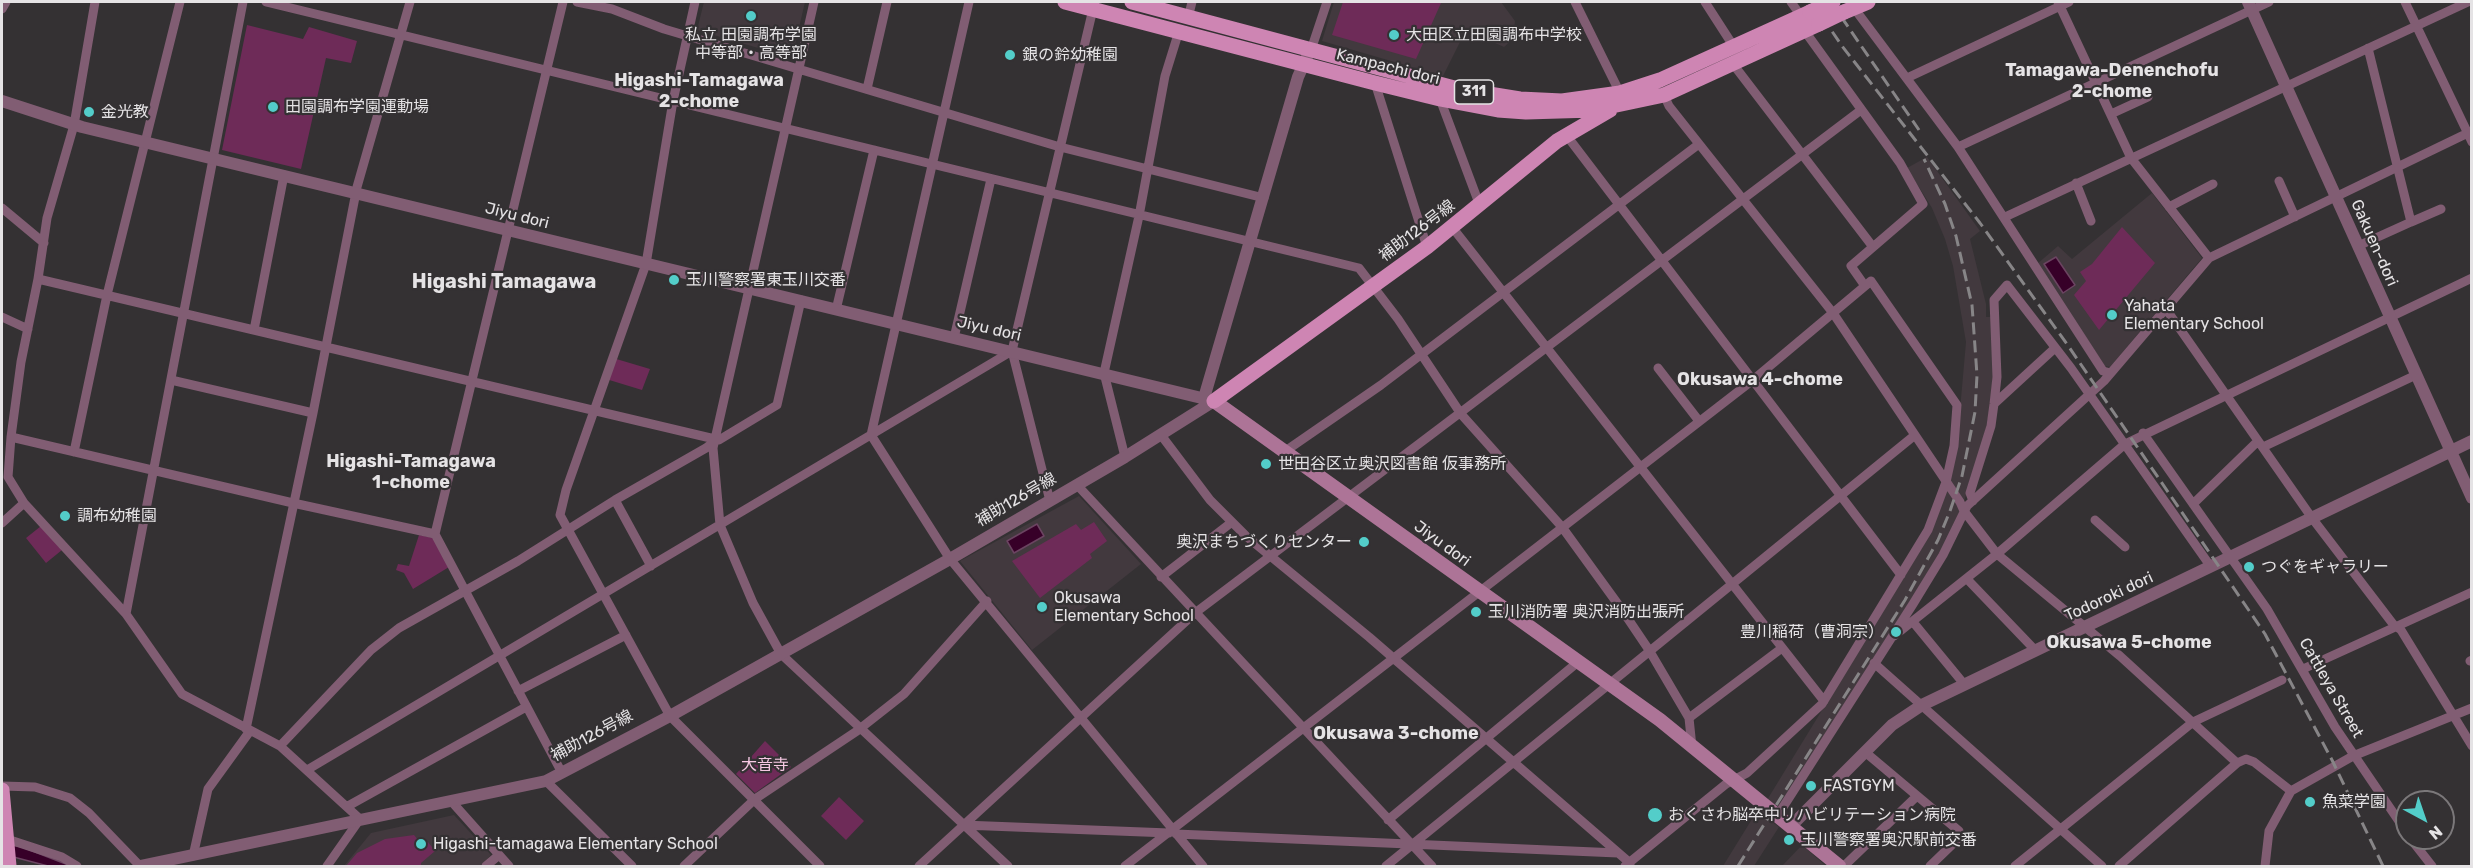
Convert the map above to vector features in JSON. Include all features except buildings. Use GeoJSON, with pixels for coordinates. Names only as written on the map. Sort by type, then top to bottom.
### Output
{"type":"FeatureCollection","features":[{"type":"Feature","properties":{"kind":"main road","name":"Kampachi dori"},"geometry":{"type":"LineString","coordinates":[[1065,2],[1440,99],[1498,110],[1526,112],[1568,112],[1618,100],[1734,47],[1850,6]]}},
{"type":"Feature","properties":{"kind":"main road","name":"Kampachi dori"},"geometry":{"type":"LineString","coordinates":[[1132,2],[1489,95],[1562,101],[1618,100],[1664,95],[1733,64],[1809,21]]}},
{"type":"Feature","properties":{"kind":"main road","name":"補助126号線"},"geometry":{"type":"LineString","coordinates":[[1209,399],[1427,247],[1557,141],[1618,100]]}},
{"type":"Feature","properties":{"kind":"main road","name":"Jiyu dori"},"geometry":{"type":"LineString","coordinates":[[1209,399],[1608,683],[1778,815],[1839,867]]}},
{"type":"Feature","properties":{"kind":"main road"},"geometry":{"type":"LineString","coordinates":[[2,788],[9,864]]}},
{"type":"Feature","properties":{"kind":"street"},"geometry":{"type":"LineString","coordinates":[[2,9],[6,2]]}},
{"type":"Feature","properties":{"kind":"street"},"geometry":{"type":"LineString","coordinates":[[95,2],[74,125],[47,218],[5,474],[24,503],[126,614],[182,694],[280,746],[360,819],[327,867]]}},
{"type":"Feature","properties":{"kind":"street"},"geometry":{"type":"LineString","coordinates":[[74,452],[107,295],[180,2]]}},
{"type":"Feature","properties":{"kind":"street"},"geometry":{"type":"LineString","coordinates":[[126,614],[243,2]]}},
{"type":"Feature","properties":{"kind":"street"},"geometry":{"type":"LineString","coordinates":[[266,2],[1359,268],[1461,414],[1562,527],[1649,650],[1689,718],[1692,747]]}},
{"type":"Feature","properties":{"kind":"street"},"geometry":{"type":"LineString","coordinates":[[193,856],[208,789],[248,730],[293,503],[327,348],[356,193],[410,2]]}},
{"type":"Feature","properties":{"kind":"street"},"geometry":{"type":"LineString","coordinates":[[562,773],[435,534],[563,2]]}},
{"type":"Feature","properties":{"kind":"street"},"geometry":{"type":"LineString","coordinates":[[577,2],[612,9],[664,29],[1060,147],[1147,171],[1264,198]]}},
{"type":"Feature","properties":{"kind":"street"},"geometry":{"type":"LineString","coordinates":[[695,2],[673,101],[646,264],[561,503],[560,515],[670,716],[755,799],[820,867]]}},
{"type":"Feature","properties":{"kind":"street"},"geometry":{"type":"LineString","coordinates":[[814,2],[714,448],[720,525],[753,603],[781,654],[1008,867]]}},
{"type":"Feature","properties":{"kind":"street"},"geometry":{"type":"LineString","coordinates":[[867,88],[887,2]]}},
{"type":"Feature","properties":{"kind":"street"},"geometry":{"type":"LineString","coordinates":[[969,2],[871,435],[950,559],[987,601],[1203,867]]}},
{"type":"Feature","properties":{"kind":"street"},"geometry":{"type":"LineString","coordinates":[[1188,18],[1192,2]]}},
{"type":"Feature","properties":{"kind":"street"},"geometry":{"type":"LineString","coordinates":[[1209,399],[1251,242],[1303,65],[1311,50],[1327,2]]}},
{"type":"Feature","properties":{"kind":"street"},"geometry":{"type":"LineString","coordinates":[[1575,2],[1618,100]]}},
{"type":"Feature","properties":{"kind":"street"},"geometry":{"type":"LineString","coordinates":[[1705,2],[1734,47]]}},
{"type":"Feature","properties":{"kind":"street"},"geometry":{"type":"LineString","coordinates":[[1791,2],[1809,21],[1861,110],[1900,164],[1923,204],[1851,266],[1865,285]]}},
{"type":"Feature","properties":{"kind":"street"},"geometry":{"type":"LineString","coordinates":[[1907,78],[2059,4],[2069,2]]}},
{"type":"Feature","properties":{"kind":"street"},"geometry":{"type":"LineString","coordinates":[[1958,147],[2250,6],[2269,2]]}},
{"type":"Feature","properties":{"kind":"street"},"geometry":{"type":"LineString","coordinates":[[1778,815],[1943,555],[1964,511],[2111,373],[2209,258],[2398,166],[2470,136],[2405,2]]}},
{"type":"Feature","properties":{"kind":"street"},"geometry":{"type":"LineString","coordinates":[[2005,217],[2468,2]]}},
{"type":"Feature","properties":{"kind":"street"},"geometry":{"type":"LineString","coordinates":[[2059,4],[2131,158],[2209,258]]}},
{"type":"Feature","properties":{"kind":"street"},"geometry":{"type":"LineString","coordinates":[[1850,6],[1958,147],[2103,371],[2111,373]]}},
{"type":"Feature","properties":{"kind":"street","name":"Gakuen-dori"},"geometry":{"type":"LineString","coordinates":[[2250,6],[2472,498]]}},
{"type":"Feature","properties":{"kind":"street"},"geometry":{"type":"LineString","coordinates":[[1050,501],[1012,351],[1093,9]]}},
{"type":"Feature","properties":{"kind":"street"},"geometry":{"type":"LineString","coordinates":[[1125,457],[1104,373],[1165,76],[1179,32]]}},
{"type":"Feature","properties":{"kind":"street"},"geometry":{"type":"LineString","coordinates":[[2368,48],[2411,222]]}},
{"type":"Feature","properties":{"kind":"street"},"geometry":{"type":"LineString","coordinates":[[1733,64],[1873,247]]}},
{"type":"Feature","properties":{"kind":"street"},"geometry":{"type":"LineString","coordinates":[[1375,83],[1427,247]]}},
{"type":"Feature","properties":{"kind":"street"},"geometry":{"type":"LineString","coordinates":[[1664,95],[1669,106],[1833,313],[1964,511],[1997,554],[2085,627],[2237,763]]}},
{"type":"Feature","properties":{"kind":"street"},"geometry":{"type":"LineString","coordinates":[[2111,114],[2148,97]]}},
{"type":"Feature","properties":{"kind":"street"},"geometry":{"type":"LineString","coordinates":[[1440,99],[1480,206]]}},
{"type":"Feature","properties":{"kind":"street","name":"Jiyu dori"},"geometry":{"type":"LineString","coordinates":[[2,100],[74,125],[1209,399]]}},
{"type":"Feature","properties":{"kind":"street"},"geometry":{"type":"LineString","coordinates":[[919,867],[1195,613],[1861,110]]}},
{"type":"Feature","properties":{"kind":"street"},"geometry":{"type":"LineString","coordinates":[[1567,136],[1901,575]]}},
{"type":"Feature","properties":{"kind":"street"},"geometry":{"type":"LineString","coordinates":[[1284,452],[1421,354],[1699,144]]}},
{"type":"Feature","properties":{"kind":"street"},"geometry":{"type":"LineString","coordinates":[[836,310],[874,150]]}},
{"type":"Feature","properties":{"kind":"street"},"geometry":{"type":"LineString","coordinates":[[254,330],[284,175]]}},
{"type":"Feature","properties":{"kind":"street"},"geometry":{"type":"LineString","coordinates":[[954,338],[991,179]]}},
{"type":"Feature","properties":{"kind":"street"},"geometry":{"type":"LineString","coordinates":[[2279,181],[2295,217]]}},
{"type":"Feature","properties":{"kind":"street"},"geometry":{"type":"LineString","coordinates":[[2076,183],[2091,221]]}},
{"type":"Feature","properties":{"kind":"street"},"geometry":{"type":"LineString","coordinates":[[2169,207],[2213,184]]}},
{"type":"Feature","properties":{"kind":"street"},"geometry":{"type":"LineString","coordinates":[[2,208],[44,243]]}},
{"type":"Feature","properties":{"kind":"street"},"geometry":{"type":"LineString","coordinates":[[2358,246],[2441,209]]}},
{"type":"Feature","properties":{"kind":"street"},"geometry":{"type":"LineString","coordinates":[[1452,227],[1824,701]]}},
{"type":"Feature","properties":{"kind":"street"},"geometry":{"type":"LineString","coordinates":[[1887,641],[1967,579],[2125,444],[2472,278]]}},
{"type":"Feature","properties":{"kind":"street"},"geometry":{"type":"LineString","coordinates":[[38,279],[716,440],[722,439],[777,405],[801,300]]}},
{"type":"Feature","properties":{"kind":"street"},"geometry":{"type":"LineString","coordinates":[[1125,867],[1173,832],[1303,729],[1393,659],[1479,591],[1753,380],[1871,281],[1957,405],[1954,446],[1946,482],[1928,530],[1824,701],[1747,772],[1726,784],[1628,865],[1618,853],[1393,659],[1270,557],[1210,501],[1161,435]]}},
{"type":"Feature","properties":{"kind":"street"},"geometry":{"type":"LineString","coordinates":[[1973,501],[1970,493],[1991,426],[1997,376],[1994,300],[2007,285],[2090,394],[2211,567]]}},
{"type":"Feature","properties":{"kind":"street"},"geometry":{"type":"LineString","coordinates":[[2166,309],[2312,518],[2396,627],[2401,630],[2472,746]]}},
{"type":"Feature","properties":{"kind":"street"},"geometry":{"type":"LineString","coordinates":[[2,317],[28,329]]}},
{"type":"Feature","properties":{"kind":"street"},"geometry":{"type":"LineString","coordinates":[[1994,404],[2055,348]]}},
{"type":"Feature","properties":{"kind":"street"},"geometry":{"type":"LineString","coordinates":[[307,770],[499,658],[603,593],[1012,351]]}},
{"type":"Feature","properties":{"kind":"street"},"geometry":{"type":"LineString","coordinates":[[1658,368],[1699,422]]}},
{"type":"Feature","properties":{"kind":"street"},"geometry":{"type":"LineString","coordinates":[[2193,504],[2260,444],[2416,375]]}},
{"type":"Feature","properties":{"kind":"street"},"geometry":{"type":"LineString","coordinates":[[171,380],[313,413]]}},
{"type":"Feature","properties":{"kind":"street","name":"補助126号線"},"geometry":{"type":"LineString","coordinates":[[140,867],[167,864],[193,856],[360,819],[546,781],[670,716],[1078,486],[1161,435],[1209,399]]}},
{"type":"Feature","properties":{"kind":"street","name":"Cattleya Street"},"geometry":{"type":"LineString","coordinates":[[2143,434],[2232,556],[2354,756],[2395,816]]}},
{"type":"Feature","properties":{"kind":"street"},"geometry":{"type":"LineString","coordinates":[[1386,867],[1608,683],[1915,435]]}},
{"type":"Feature","properties":{"kind":"street"},"geometry":{"type":"LineString","coordinates":[[10,437],[154,472],[435,534]]}},
{"type":"Feature","properties":{"kind":"street"},"geometry":{"type":"LineString","coordinates":[[280,746],[371,650],[405,624],[518,561],[716,440]]}},
{"type":"Feature","properties":{"kind":"street","name":"Todoroki dori"},"geometry":{"type":"LineString","coordinates":[[1791,826],[1892,725],[1922,705],[2472,441]]}},
{"type":"Feature","properties":{"kind":"street"},"geometry":{"type":"LineString","coordinates":[[1078,486],[1432,867]]}},
{"type":"Feature","properties":{"kind":"street"},"geometry":{"type":"LineString","coordinates":[[615,500],[651,566]]}},
{"type":"Feature","properties":{"kind":"street"},"geometry":{"type":"LineString","coordinates":[[2,523],[24,503]]}},
{"type":"Feature","properties":{"kind":"street"},"geometry":{"type":"LineString","coordinates":[[2095,520],[2126,546]]}},
{"type":"Feature","properties":{"kind":"street"},"geometry":{"type":"LineString","coordinates":[[1161,577],[1232,522]]}},
{"type":"Feature","properties":{"kind":"street"},"geometry":{"type":"LineString","coordinates":[[1967,579],[2035,650]]}},
{"type":"Feature","properties":{"kind":"street"},"geometry":{"type":"LineString","coordinates":[[2303,669],[2472,592]]}},
{"type":"Feature","properties":{"kind":"street"},"geometry":{"type":"LineString","coordinates":[[684,867],[755,799],[861,728],[904,694],[987,601]]}},
{"type":"Feature","properties":{"kind":"street"},"geometry":{"type":"LineString","coordinates":[[1913,622],[1964,684]]}},
{"type":"Feature","properties":{"kind":"street"},"geometry":{"type":"LineString","coordinates":[[518,691],[626,635]]}},
{"type":"Feature","properties":{"kind":"street"},"geometry":{"type":"LineString","coordinates":[[1689,718],[1782,648]]}},
{"type":"Feature","properties":{"kind":"street"},"geometry":{"type":"LineString","coordinates":[[1388,820],[1578,662]]}},
{"type":"Feature","properties":{"kind":"street"},"geometry":{"type":"LineString","coordinates":[[1874,663],[2102,867]]}},
{"type":"Feature","properties":{"kind":"street"},"geometry":{"type":"LineString","coordinates":[[2015,867],[2193,722],[2282,680]]}},
{"type":"Feature","properties":{"kind":"street"},"geometry":{"type":"LineString","coordinates":[[348,806],[526,708]]}},
{"type":"Feature","properties":{"kind":"street"},"geometry":{"type":"LineString","coordinates":[[2265,867],[2269,831],[2291,791],[2354,756],[2472,708]]}},
{"type":"Feature","properties":{"kind":"street"},"geometry":{"type":"LineString","coordinates":[[1865,752],[1959,831],[1959,838],[1930,867]]}},
{"type":"Feature","properties":{"kind":"street"},"geometry":{"type":"LineString","coordinates":[[2119,867],[2237,763],[2246,759],[2254,762],[2291,791]]}},
{"type":"Feature","properties":{"kind":"street"},"geometry":{"type":"LineString","coordinates":[[546,781],[632,867]]}},
{"type":"Feature","properties":{"kind":"street"},"geometry":{"type":"LineString","coordinates":[[2,788],[35,787],[70,798],[89,813],[140,867]]}},
{"type":"Feature","properties":{"kind":"street"},"geometry":{"type":"LineString","coordinates":[[1844,867],[1917,796]]}},
{"type":"Feature","properties":{"kind":"street"},"geometry":{"type":"LineString","coordinates":[[452,802],[509,867]]}},
{"type":"Feature","properties":{"kind":"street"},"geometry":{"type":"LineString","coordinates":[[963,825],[1173,832],[1618,853]]}},
{"type":"Feature","properties":{"kind":"street"},"geometry":{"type":"LineString","coordinates":[[8,841],[62,857],[77,867]]}},
{"type":"Feature","properties":{"kind":"street"},"geometry":{"type":"LineString","coordinates":[[2419,850],[2432,867]]}},
{"type":"Feature","properties":{"kind":"street"},"geometry":{"type":"LineString","coordinates":[[486,867],[499,855]]}},
{"type":"Feature","properties":{"kind":"shaded area","name":"私立 田園調布学園 中等部・高等部"},"geometry":{"type":"Polygon","coordinates":[[[704,2],[805,2],[792,58],[697,30],[704,2]]]}},
{"type":"Feature","properties":{"kind":"shaded area","name":"大田区立田園調布中学校"},"geometry":{"type":"Polygon","coordinates":[[[1334,2],[1501,2],[1515,21],[1513,39],[1504,47],[1466,30],[1443,76],[1322,41],[1334,2]]]}},
{"type":"Feature","properties":{"kind":"shaded area"},"geometry":{"type":"Polygon","coordinates":[[[1927,157],[1980,231],[1970,239],[1986,304],[1986,317],[1994,317],[1993,377],[1982,448],[1960,513],[1946,544],[1780,808],[1767,800],[1928,537],[1960,410],[1966,342],[1953,266],[1932,208],[1907,168],[1927,157]]]}},
{"type":"Feature","properties":{"kind":"shaded area","name":"Yahata Elementary School"},"geometry":{"type":"Polygon","coordinates":[[[2152,193],[2202,258],[2110,367],[2105,366],[2037,264],[2058,246],[2072,259],[2152,193]]]}},
{"type":"Feature","properties":{"kind":"shaded area"},"geometry":{"type":"Polygon","coordinates":[[[2056,257],[2075,285],[2063,293],[2044,264],[2056,257]]]}},
{"type":"Feature","properties":{"kind":"shaded area","name":"Okusawa Elementary School"},"geometry":{"type":"Polygon","coordinates":[[[1079,496],[1141,564],[1032,650],[960,561],[1079,496]]]}},
{"type":"Feature","properties":{"kind":"shaded area"},"geometry":{"type":"Polygon","coordinates":[[[1037,524],[1044,536],[1014,553],[1007,541],[1037,524]]]}},
{"type":"Feature","properties":{"kind":"shaded area"},"geometry":{"type":"Polygon","coordinates":[[[1757,811],[1779,827],[1754,866],[1723,866],[1757,811]]]}},
{"type":"Feature","properties":{"kind":"shaded area","name":"Higashi-tamagawa Elementary School"},"geometry":{"type":"Polygon","coordinates":[[[454,815],[491,855],[480,866],[344,866],[371,833],[454,815]]]}},
{"type":"Feature","properties":{"kind":"shaded area"},"geometry":{"type":"Polygon","coordinates":[[[2,843],[22,847],[71,866],[48,866],[2,854],[2,843]]]}},
{"type":"Feature","properties":{"kind":"shaded area"},"geometry":{"type":"Polygon","coordinates":[[[1802,845],[1826,866],[1782,866],[1802,845]]]}},
{"type":"Feature","properties":{"kind":"green space"},"geometry":{"type":"Polygon","coordinates":[[[1343,2],[1441,3],[1416,59],[1332,35],[1343,2]]]}},
{"type":"Feature","properties":{"kind":"green space","name":"田園調布学園運動場"},"geometry":{"type":"Polygon","coordinates":[[[247,25],[303,39],[309,27],[357,41],[351,63],[326,58],[301,169],[222,150],[247,25]]]}},
{"type":"Feature","properties":{"kind":"green space"},"geometry":{"type":"Polygon","coordinates":[[[2122,227],[2155,263],[2099,330],[2074,295],[2086,281],[2080,272],[2092,264],[2122,227]]]}},
{"type":"Feature","properties":{"kind":"green space"},"geometry":{"type":"Polygon","coordinates":[[[613,358],[650,369],[642,390],[606,379],[613,358]]]}},
{"type":"Feature","properties":{"kind":"green space"},"geometry":{"type":"Polygon","coordinates":[[[1094,522],[1107,541],[1090,554],[1092,558],[1040,598],[1012,561],[1076,524],[1081,530],[1094,522]]]}},
{"type":"Feature","properties":{"kind":"green space"},"geometry":{"type":"Polygon","coordinates":[[[41,526],[62,550],[46,563],[26,538],[41,526]]]}},
{"type":"Feature","properties":{"kind":"green space"},"geometry":{"type":"Polygon","coordinates":[[[419,535],[434,538],[449,567],[413,589],[404,573],[396,570],[398,564],[409,566],[419,535]]]}},
{"type":"Feature","properties":{"kind":"green space","name":"大音寺"},"geometry":{"type":"Polygon","coordinates":[[[765,741],[791,767],[755,793],[736,774],[765,741]]]}},
{"type":"Feature","properties":{"kind":"green space"},"geometry":{"type":"Polygon","coordinates":[[[839,797],[864,821],[846,840],[821,816],[839,797]]]}},
{"type":"Feature","properties":{"kind":"green space"},"geometry":{"type":"Polygon","coordinates":[[[414,835],[423,846],[428,842],[435,851],[421,863],[421,866],[346,866],[357,853],[385,839],[414,835]]]}},
{"type":"Feature","properties":{"kind":"railway"},"geometry":{"type":"LineString","coordinates":[[1812,2],[1842,46],[1980,223],[2069,347],[2265,634],[2332,760],[2383,866]]}},
{"type":"Feature","properties":{"kind":"railway"},"geometry":{"type":"LineString","coordinates":[[1831,2],[1919,130]]}},
{"type":"Feature","properties":{"kind":"railway"},"geometry":{"type":"LineString","coordinates":[[1738,866],[1905,600],[1938,540],[1962,476],[1975,412],[1977,375],[1972,305],[1956,236],[1945,204],[1924,159]]}},
{"type":"Feature","properties":{"kind":"place","name":"私立 田園調布学園 中等部・高等部"},"geometry":{"type":"Point","coordinates":[751,16]}},
{"type":"Feature","properties":{"kind":"place","name":"大田区立田園調布中学校"},"geometry":{"type":"Point","coordinates":[1394,35]}},
{"type":"Feature","properties":{"kind":"place","name":"銀の鈴幼稚園"},"geometry":{"type":"Point","coordinates":[1010,55]}},
{"type":"Feature","properties":{"kind":"place","name":"田園調布学園運動場"},"geometry":{"type":"Point","coordinates":[273,107]}},
{"type":"Feature","properties":{"kind":"place","name":"金光教"},"geometry":{"type":"Point","coordinates":[89,112]}},
{"type":"Feature","properties":{"kind":"place","name":"玉川警察署東玉川交番"},"geometry":{"type":"Point","coordinates":[674,280]}},
{"type":"Feature","properties":{"kind":"place","name":"Yahata Elementary School"},"geometry":{"type":"Point","coordinates":[2112,315]}},
{"type":"Feature","properties":{"kind":"place","name":"世田谷区立奥沢図書館 仮事務所"},"geometry":{"type":"Point","coordinates":[1266,464]}},
{"type":"Feature","properties":{"kind":"place","name":"調布幼稚園"},"geometry":{"type":"Point","coordinates":[65,516]}},
{"type":"Feature","properties":{"kind":"place","name":"奥沢まちづくりセンター"},"geometry":{"type":"Point","coordinates":[1364,542]}},
{"type":"Feature","properties":{"kind":"place","name":"つぐをギャラリー"},"geometry":{"type":"Point","coordinates":[2249,567]}},
{"type":"Feature","properties":{"kind":"place","name":"Okusawa Elementary School"},"geometry":{"type":"Point","coordinates":[1042,607]}},
{"type":"Feature","properties":{"kind":"place","name":"玉川消防署 奥沢消防出張所"},"geometry":{"type":"Point","coordinates":[1476,612]}},
{"type":"Feature","properties":{"kind":"place","name":"豊川稲荷（曹洞宗）"},"geometry":{"type":"Point","coordinates":[1896,632]}},
{"type":"Feature","properties":{"kind":"place","name":"FASTGYM"},"geometry":{"type":"Point","coordinates":[1811,786]}},
{"type":"Feature","properties":{"kind":"place","name":"魚菜学園"},"geometry":{"type":"Point","coordinates":[2310,802]}},
{"type":"Feature","properties":{"kind":"place","name":"おくさわ脳卒中リハビリテーション病院"},"geometry":{"type":"Point","coordinates":[1655,815]}},
{"type":"Feature","properties":{"kind":"place","name":"玉川警察署奥沢駅前交番"},"geometry":{"type":"Point","coordinates":[1789,840]}},
{"type":"Feature","properties":{"kind":"place","name":"Higashi-tamagawa Elementary School"},"geometry":{"type":"Point","coordinates":[421,844]}},
{"type":"Feature","properties":{"kind":"district","name":"Tamagawa-Denenchofu 2-chome"},"geometry":{"type":"Point","coordinates":[2112,82]}},
{"type":"Feature","properties":{"kind":"district","name":"Higashi-Tamagawa 2-chome"},"geometry":{"type":"Point","coordinates":[699,91]}},
{"type":"Feature","properties":{"kind":"district","name":"Higashi Tamagawa"},"geometry":{"type":"Point","coordinates":[504,282]}},
{"type":"Feature","properties":{"kind":"district","name":"Okusawa 4-chome"},"geometry":{"type":"Point","coordinates":[1760,380]}},
{"type":"Feature","properties":{"kind":"district","name":"Higashi-Tamagawa 1-chome"},"geometry":{"type":"Point","coordinates":[411,472]}},
{"type":"Feature","properties":{"kind":"district","name":"Okusawa 5-chome"},"geometry":{"type":"Point","coordinates":[2129,643]}},
{"type":"Feature","properties":{"kind":"district","name":"Okusawa 3-chome"},"geometry":{"type":"Point","coordinates":[1396,734]}}]}
